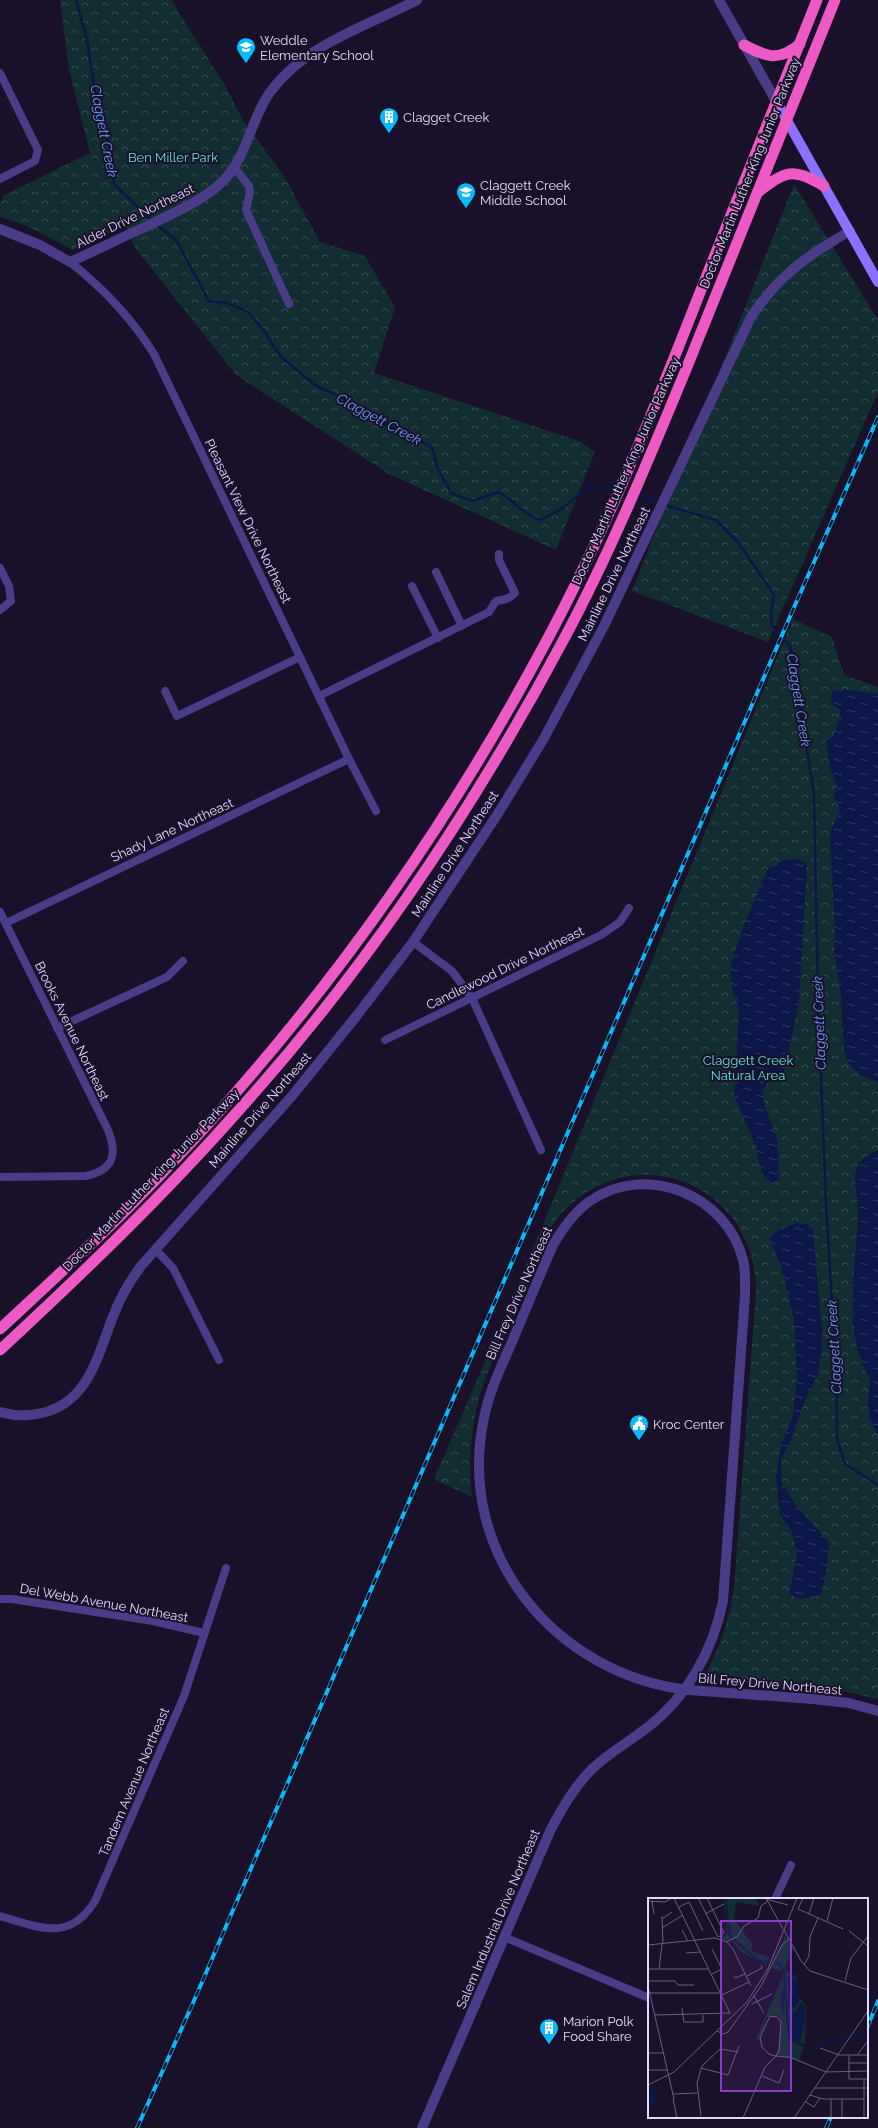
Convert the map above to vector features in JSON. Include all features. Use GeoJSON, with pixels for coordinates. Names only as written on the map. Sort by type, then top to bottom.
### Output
{"type":"FeatureCollection","features":[{"type":"Feature","properties":{"kind":"highway","name":"Doctor Martin Luther King Junior Parkway"},"geometry":{"type":"LineString","coordinates":[[0,1329],[128,1208],[254,1071],[351,950],[436,828],[486,748],[536,662],[633,462],[817,0]]}},
{"type":"Feature","properties":{"kind":"highway","name":"Doctor Martin Luther King Junior Parkway"},"geometry":{"type":"LineString","coordinates":[[0,1350],[79,1276],[199,1154],[277,1067],[358,964],[418,881],[504,746],[565,637],[621,522],[645,468],[835,0]]}},
{"type":"Feature","properties":{"kind":"highway"},"geometry":{"type":"LineString","coordinates":[[744,45],[762,54],[779,56],[792,50],[800,43]]}},
{"type":"Feature","properties":{"kind":"highway"},"geometry":{"type":"LineString","coordinates":[[758,192],[780,175],[793,173],[806,175],[824,186]]}},
{"type":"Feature","properties":{"kind":"main road"},"geometry":{"type":"LineString","coordinates":[[776,101],[878,282]]}},
{"type":"Feature","properties":{"kind":"street","name":"Alder Drive Northeast"},"geometry":{"type":"LineString","coordinates":[[0,229],[40,245],[70,262],[182,209],[211,192],[235,168],[246,145],[257,114],[271,91],[290,69],[315,51],[417,0]]}},
{"type":"Feature","properties":{"kind":"street"},"geometry":{"type":"LineString","coordinates":[[719,0],[776,101]]}},
{"type":"Feature","properties":{"kind":"street"},"geometry":{"type":"LineString","coordinates":[[0,73],[38,150],[38,157],[30,165],[0,179]]}},
{"type":"Feature","properties":{"kind":"street"},"geometry":{"type":"LineString","coordinates":[[235,168],[249,186],[250,192],[246,210],[289,304]]}},
{"type":"Feature","properties":{"kind":"street","name":"Mainline Drive Northeast"},"geometry":{"type":"LineString","coordinates":[[0,1412],[21,1416],[51,1411],[64,1405],[79,1391],[93,1371],[114,1312],[127,1286],[155,1249],[292,1096],[413,942],[499,812],[543,740],[604,626],[674,481],[738,342],[765,296],[781,278],[803,259],[850,232]]}},
{"type":"Feature","properties":{"kind":"street","name":"Pleasant View Drive Northeast"},"geometry":{"type":"LineString","coordinates":[[70,262],[98,284],[117,303],[140,331],[154,354],[319,696],[348,760],[376,811]]}},
{"type":"Feature","properties":{"kind":"street"},"geometry":{"type":"LineString","coordinates":[[319,696],[489,612],[496,601],[508,598],[515,592],[499,560],[498,554]]}},
{"type":"Feature","properties":{"kind":"street"},"geometry":{"type":"LineString","coordinates":[[0,568],[9,586],[12,601],[0,610]]}},
{"type":"Feature","properties":{"kind":"street"},"geometry":{"type":"LineString","coordinates":[[436,572],[462,626]]}},
{"type":"Feature","properties":{"kind":"street"},"geometry":{"type":"LineString","coordinates":[[412,586],[438,638]]}},
{"type":"Feature","properties":{"kind":"street"},"geometry":{"type":"LineString","coordinates":[[165,691],[177,716],[300,657]]}},
{"type":"Feature","properties":{"kind":"street","name":"Shady Lane Northeast"},"geometry":{"type":"LineString","coordinates":[[6,923],[348,760]]}},
{"type":"Feature","properties":{"kind":"street","name":"Candlewood Drive Northeast"},"geometry":{"type":"LineString","coordinates":[[385,1040],[611,929],[620,922],[629,908]]}},
{"type":"Feature","properties":{"kind":"street","name":"Brooks Avenue Northeast"},"geometry":{"type":"LineString","coordinates":[[0,912],[110,1135],[113,1153],[110,1163],[101,1171],[86,1176],[0,1178]]}},
{"type":"Feature","properties":{"kind":"street"},"geometry":{"type":"LineString","coordinates":[[413,942],[452,972],[472,998],[541,1150]]}},
{"type":"Feature","properties":{"kind":"street"},"geometry":{"type":"LineString","coordinates":[[57,1028],[168,977],[183,961]]}},
{"type":"Feature","properties":{"kind":"street","name":"Bill Frey Drive Northeast"},"geometry":{"type":"LineString","coordinates":[[628,1741],[666,1711],[677,1698],[701,1664],[718,1624],[725,1575],[745,1296],[743,1260],[736,1241],[724,1222],[706,1204],[694,1197],[669,1187],[652,1184],[624,1187],[605,1193],[590,1201],[563,1227],[550,1251],[490,1393],[481,1439],[480,1470],[482,1496],[492,1538],[511,1579],[537,1614],[568,1643],[601,1664],[649,1683],[674,1689],[723,1692],[831,1701],[878,1711]]}},
{"type":"Feature","properties":{"kind":"street"},"geometry":{"type":"LineString","coordinates":[[155,1249],[173,1268],[218,1360]]}},
{"type":"Feature","properties":{"kind":"street","name":"Tandem Avenue Northeast"},"geometry":{"type":"LineString","coordinates":[[0,1916],[52,1929],[72,1925],[81,1920],[89,1912],[96,1901],[184,1696],[226,1568]]}},
{"type":"Feature","properties":{"kind":"street","name":"Del Webb Avenue Northeast"},"geometry":{"type":"LineString","coordinates":[[0,1599],[12,1599],[153,1621],[204,1633]]}},
{"type":"Feature","properties":{"kind":"street","name":"Salem Industrial Drive Northeast"},"geometry":{"type":"LineString","coordinates":[[422,2128],[551,1829],[563,1806],[576,1786],[592,1769],[628,1741]]}},
{"type":"Feature","properties":{"kind":"street"},"geometry":{"type":"LineString","coordinates":[[775,1898],[791,1865]]}},
{"type":"Feature","properties":{"kind":"street"},"geometry":{"type":"LineString","coordinates":[[504,1937],[648,1998]]}},
{"type":"Feature","properties":{"kind":"green space","name":"Ben Miller Park"},"geometry":{"type":"Polygon","coordinates":[[[60,0],[171,0],[226,87],[244,122],[284,176],[320,242],[365,256],[395,307],[374,373],[579,441],[595,452],[556,550],[389,474],[236,375],[136,249],[125,225],[73,250],[25,225],[0,217],[0,203],[4,195],[90,153],[69,70],[60,0]]]}},
{"type":"Feature","properties":{"kind":"green space"},"geometry":{"type":"Polygon","coordinates":[[[794,184],[878,320],[878,392],[768,642],[632,591],[794,184]]]}},
{"type":"Feature","properties":{"kind":"green space","name":"Claggett Creek Natural Area"},"geometry":{"type":"Polygon","coordinates":[[[793,619],[832,637],[844,675],[878,687],[878,1699],[834,1689],[703,1679],[723,1635],[734,1588],[756,1291],[751,1254],[736,1223],[714,1199],[686,1183],[655,1175],[622,1178],[590,1190],[561,1214],[555,1221],[541,1246],[496,1352],[480,1394],[474,1419],[471,1445],[470,1470],[472,1497],[434,1479],[515,1292],[793,619]]]}},
{"type":"Feature","properties":{"kind":"water"},"geometry":{"type":"Polygon","coordinates":[[[839,689],[878,694],[878,1082],[862,1076],[847,1061],[844,1050],[840,985],[834,956],[835,932],[830,834],[840,809],[834,799],[837,786],[830,768],[826,740],[833,737],[840,717],[840,710],[831,704],[832,691],[839,689]]]}},
{"type":"Feature","properties":{"kind":"water"},"geometry":{"type":"Polygon","coordinates":[[[797,858],[807,864],[799,1003],[784,1071],[769,1081],[762,1091],[766,1111],[777,1138],[779,1168],[778,1180],[772,1183],[762,1174],[756,1146],[734,1096],[739,1010],[731,984],[731,964],[744,925],[768,869],[784,860],[797,858]]]}},
{"type":"Feature","properties":{"kind":"water"},"geometry":{"type":"Polygon","coordinates":[[[878,1150],[878,1436],[868,1409],[868,1396],[871,1380],[862,1361],[856,1341],[852,1298],[858,1213],[855,1174],[857,1166],[861,1160],[878,1150]]]}},
{"type":"Feature","properties":{"kind":"water"},"geometry":{"type":"Polygon","coordinates":[[[796,1223],[807,1224],[813,1230],[823,1341],[818,1374],[805,1400],[792,1438],[781,1459],[782,1484],[795,1504],[829,1542],[826,1573],[821,1595],[799,1599],[789,1594],[797,1554],[792,1531],[780,1515],[776,1476],[781,1446],[793,1415],[797,1377],[794,1319],[781,1266],[769,1238],[779,1230],[796,1223]]]}},
{"type":"Feature","properties":{"kind":"waterway","name":"Claggett Creek"},"geometry":{"type":"LineString","coordinates":[[76,0],[87,40],[97,104],[112,155],[114,184],[151,220]]}},
{"type":"Feature","properties":{"kind":"waterway","name":"Claggett Creek"},"geometry":{"type":"LineString","coordinates":[[157,225],[176,240],[209,301],[227,303],[248,312],[264,331],[280,356],[315,385],[349,401],[380,421],[432,447],[438,469],[451,493],[472,501],[499,492],[524,511],[540,520],[560,510],[589,487],[617,489]]}},
{"type":"Feature","properties":{"kind":"waterway","name":"Claggett Creek"},"geometry":{"type":"LineString","coordinates":[[637,493],[660,503]]}},
{"type":"Feature","properties":{"kind":"waterway","name":"Claggett Creek"},"geometry":{"type":"LineString","coordinates":[[664,505],[716,520],[738,542],[774,595],[771,618],[772,623],[777,633],[790,645],[814,794],[818,998],[826,1204],[836,1369],[837,1439],[845,1464],[878,1485]]}},
{"type":"Feature","properties":{"kind":"railway"},"geometry":{"type":"LineString","coordinates":[[137,2128],[193,2003],[792,612],[878,417]]}},
{"type":"Feature","properties":{"kind":"railway"},"geometry":{"type":"LineString","coordinates":[[868,2026],[878,2001]]}},
{"type":"Feature","properties":{"kind":"railway"},"geometry":{"type":"LineString","coordinates":[[826,2128],[831,2118]]}},
{"type":"Feature","properties":{"kind":"place","name":"Weddle Elementary School"},"geometry":{"type":"Point","coordinates":[246,64]}},
{"type":"Feature","properties":{"kind":"place","name":"Clagget Creek"},"geometry":{"type":"Point","coordinates":[389,134]}},
{"type":"Feature","properties":{"kind":"place","name":"Claggett Creek Middle School"},"geometry":{"type":"Point","coordinates":[466,209]}},
{"type":"Feature","properties":{"kind":"place","name":"Kroc Center"},"geometry":{"type":"Point","coordinates":[639,1441]}},
{"type":"Feature","properties":{"kind":"place","name":"Marion Polk Food Share"},"geometry":{"type":"Point","coordinates":[549,2045]}}]}
